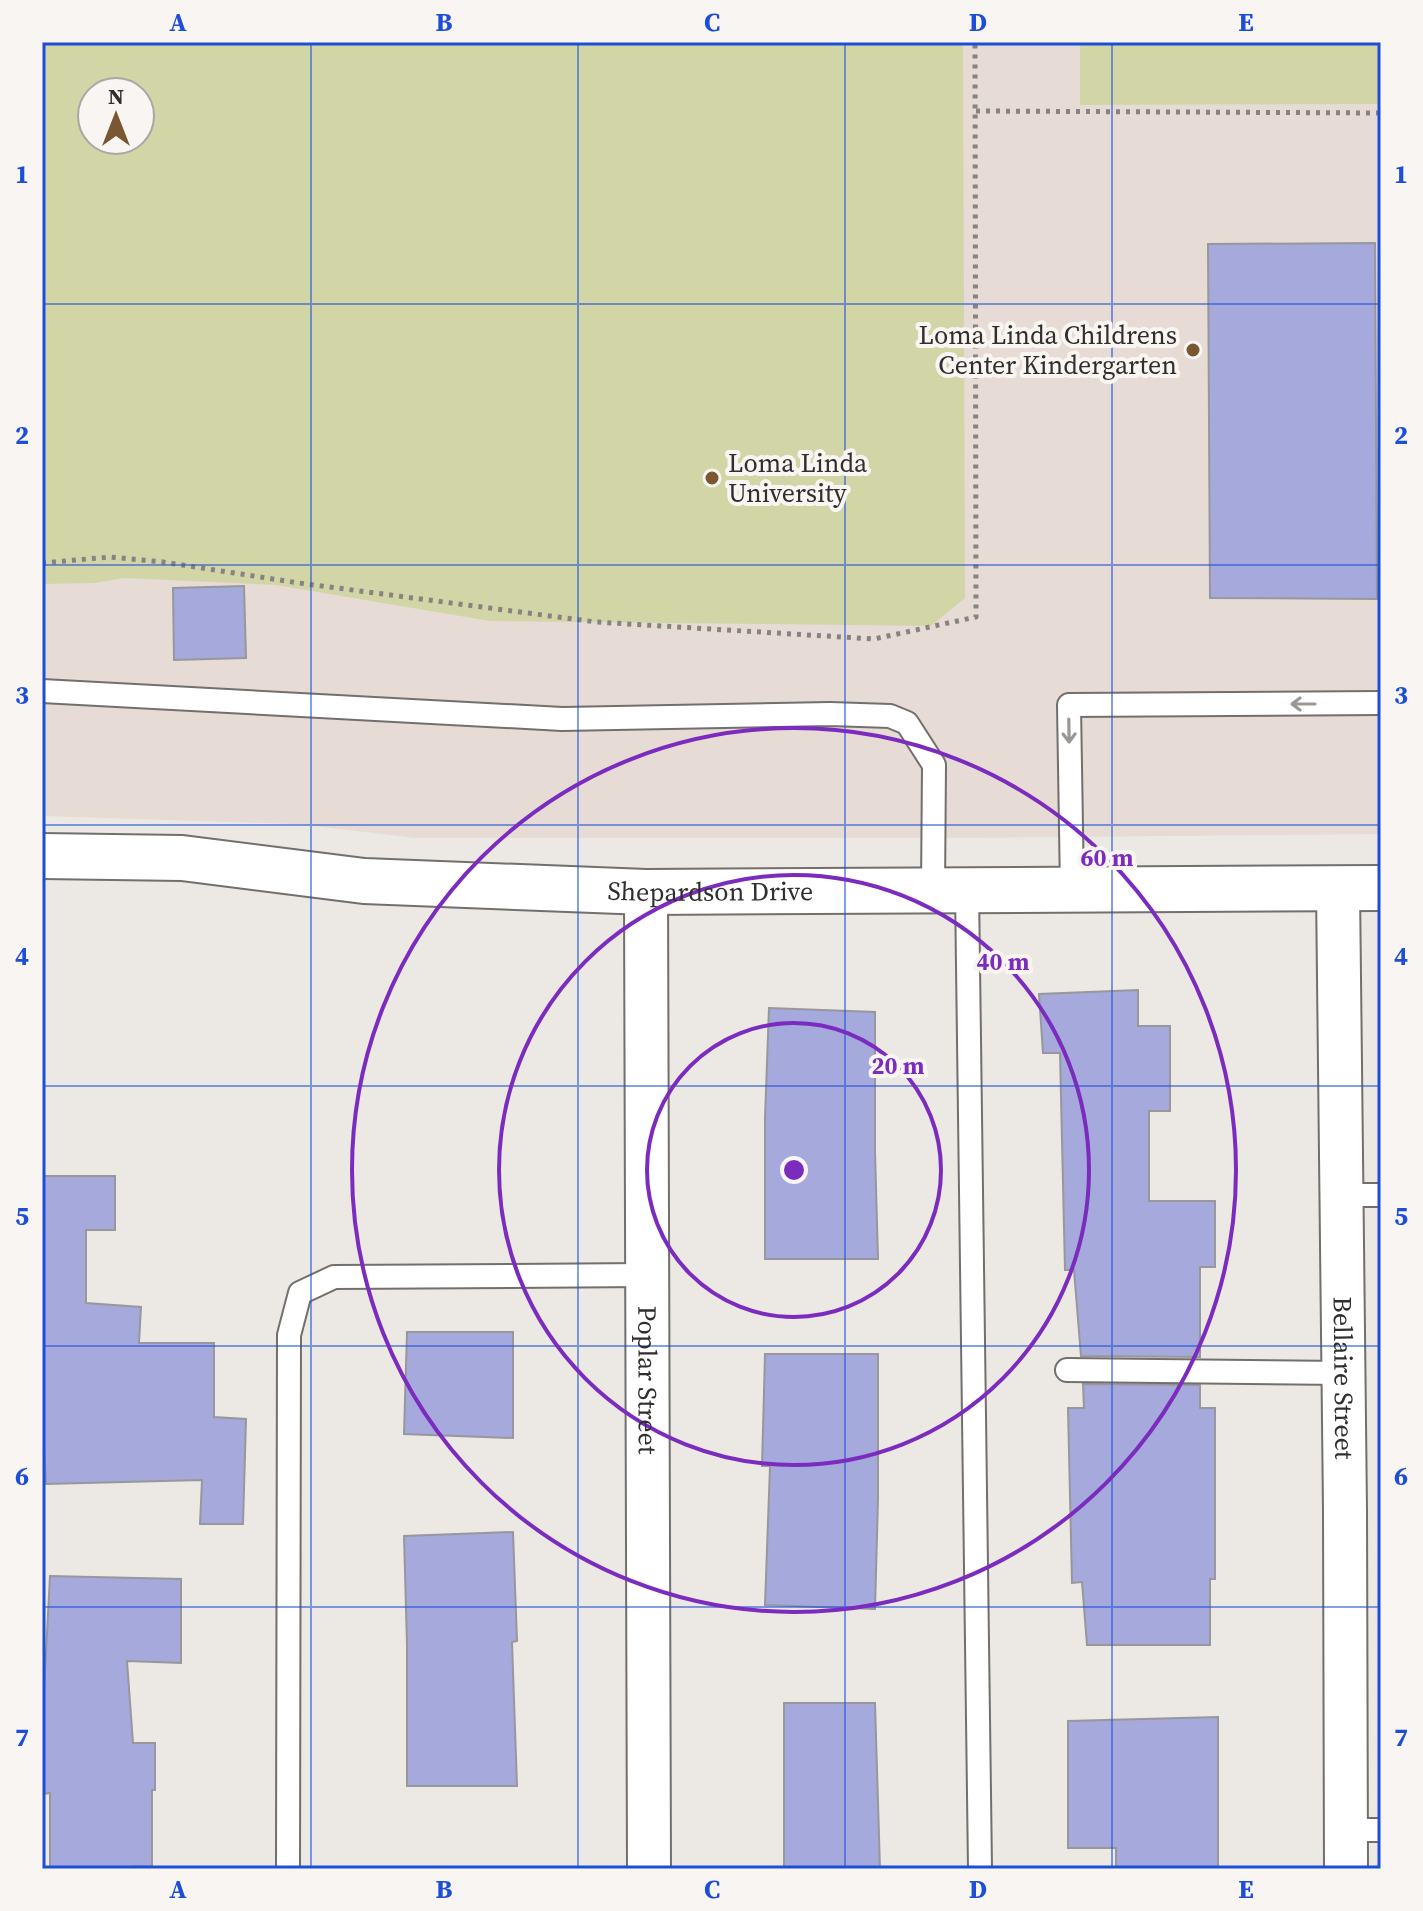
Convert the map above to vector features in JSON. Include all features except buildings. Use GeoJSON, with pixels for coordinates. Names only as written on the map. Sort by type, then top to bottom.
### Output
{"type":"FeatureCollection","features":[{"type":"Feature","properties":{"kind":"street","name":"Shepardson Drive"},"geometry":{"type":"LineString","coordinates":[[42,856],[182,858],[364,881],[646,892],[1381,888]]}},
{"type":"Feature","properties":{"kind":"street","name":"Bellaire Street"},"geometry":{"type":"LineString","coordinates":[[1338,888],[1361,1195],[1344,1373],[1363,1510],[1358,1843]]}},
{"type":"Feature","properties":{"kind":"street","name":"Poplar Street"},"geometry":{"type":"LineString","coordinates":[[646,892],[649,1869]]}},
{"type":"Feature","properties":{"kind":"lane"},"geometry":{"type":"LineString","coordinates":[[42,691],[562,719],[830,714],[890,716],[907,723],[934,765],[950,889],[980,1869]]}},
{"type":"Feature","properties":{"kind":"lane"},"geometry":{"type":"LineString","coordinates":[[1072,889],[1069,705],[1381,703]]}},
{"type":"Feature","properties":{"kind":"lane"},"geometry":{"type":"LineString","coordinates":[[288,1869],[289,1335],[300,1293],[334,1277],[647,1275]]}},
{"type":"Feature","properties":{"kind":"lane"},"geometry":{"type":"LineString","coordinates":[[1067,1370],[1344,1373]]}},
{"type":"Feature","properties":{"kind":"path"},"geometry":{"type":"LineString","coordinates":[[42,563],[110,557],[596,622],[874,639],[976,617],[975,42]]}},
{"type":"Feature","properties":{"kind":"path"},"geometry":{"type":"LineString","coordinates":[[976,111],[1381,113]]}},
{"type":"Feature","properties":{"kind":"shaded area","name":"Loma Linda University"},"geometry":{"type":"Polygon","coordinates":[[[42,42],[1381,42],[1381,834],[415,838],[298,824],[42,816],[42,42]]]}},
{"type":"Feature","properties":{"kind":"green space"},"geometry":{"type":"Polygon","coordinates":[[[42,42],[963,42],[965,598],[931,626],[490,621],[276,585],[124,578],[95,583],[42,584],[42,42]]]}},
{"type":"Feature","properties":{"kind":"green space"},"geometry":{"type":"Polygon","coordinates":[[[1080,42],[1381,42],[1381,104],[1080,105],[1080,42]]]}},
{"type":"Feature","properties":{"kind":"place","name":"Loma Linda Childrens Center Kindergarten"},"geometry":{"type":"Point","coordinates":[1193,350]}},
{"type":"Feature","properties":{"kind":"place","name":"Loma Linda University"},"geometry":{"type":"Point","coordinates":[712,478]}}]}
